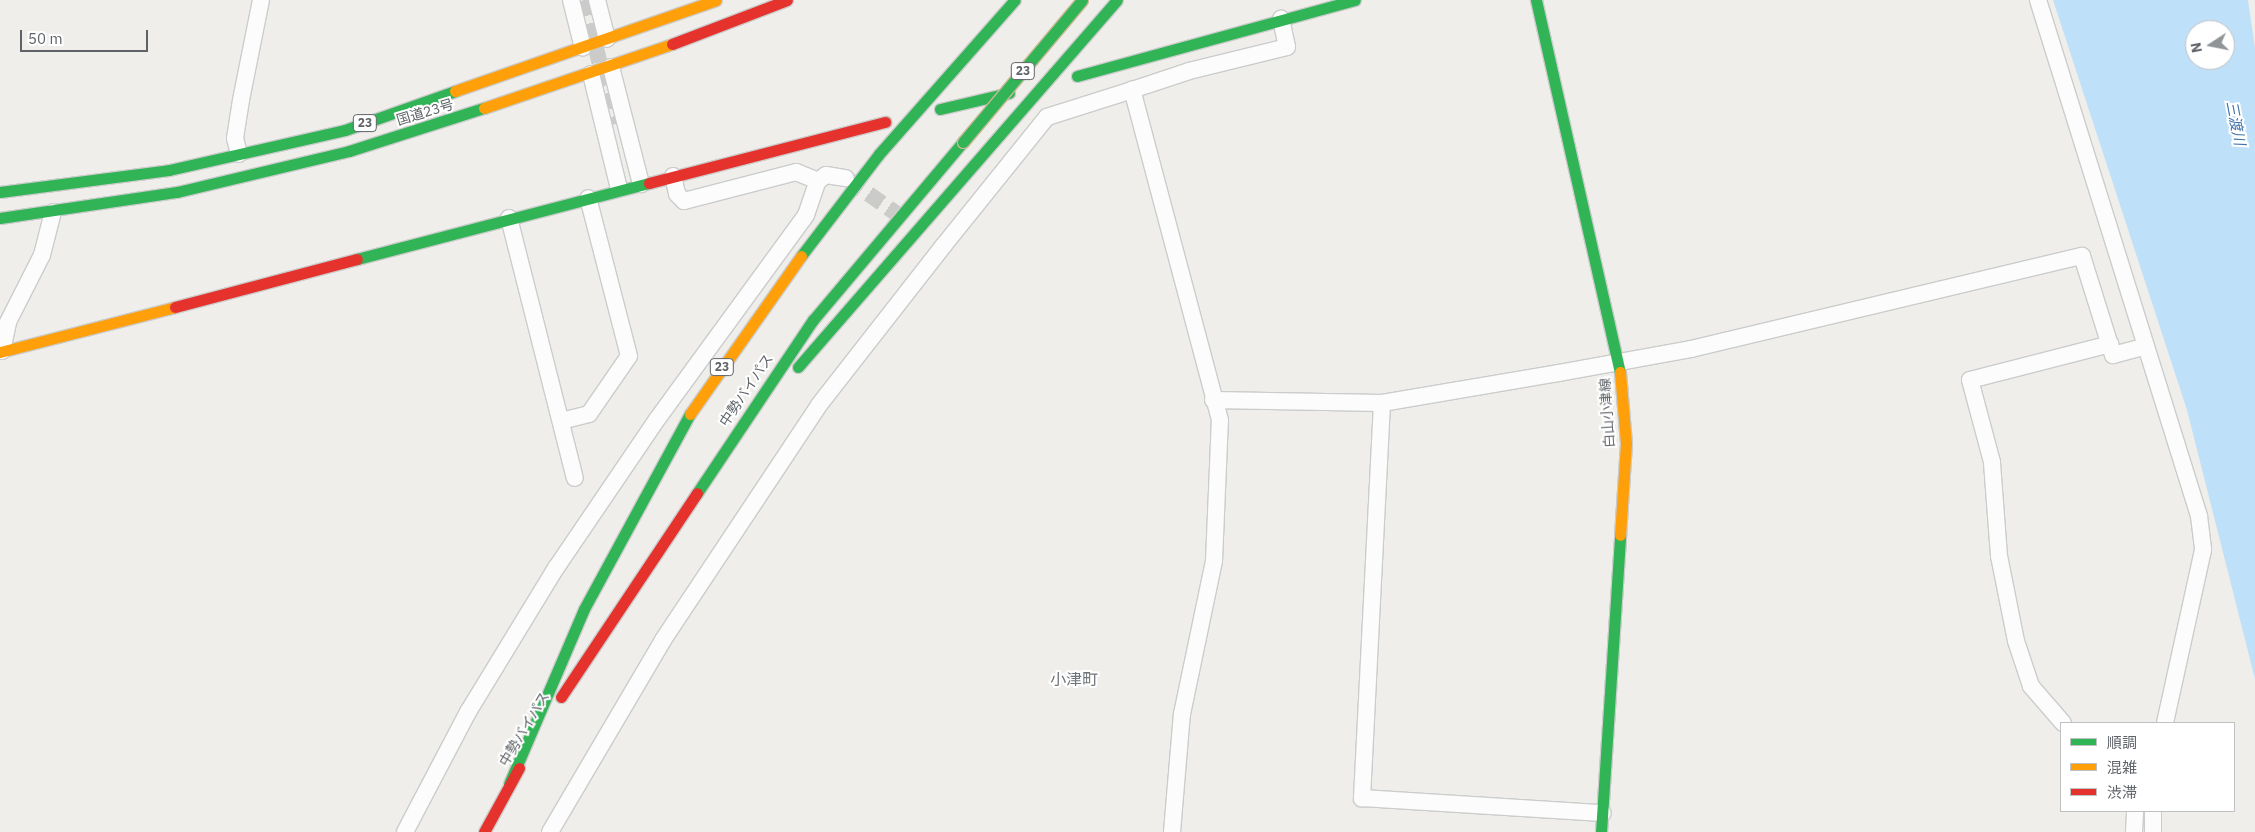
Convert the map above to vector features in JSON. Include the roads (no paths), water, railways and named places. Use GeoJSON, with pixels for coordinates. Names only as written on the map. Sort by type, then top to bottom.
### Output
{"type":"FeatureCollection","features":[{"type":"Feature","properties":{"kind":"main road","name":"国道23号"},"geometry":{"type":"LineString","coordinates":[[0,192],[169,170],[345,130],[716,0]]}},
{"type":"Feature","properties":{"kind":"main road","name":"国道23号"},"geometry":{"type":"LineString","coordinates":[[0,218],[53,212],[177,192],[349,151],[591,74],[787,0]]}},
{"type":"Feature","properties":{"kind":"main road","name":"中勢バイパス"},"geometry":{"type":"LineString","coordinates":[[484,832],[509,784],[579,665],[813,320],[1082,0]]}},
{"type":"Feature","properties":{"kind":"main road","name":"23"},"geometry":{"type":"LineString","coordinates":[[720,456],[1117,0]]}},
{"type":"Feature","properties":{"kind":"main road"},"geometry":{"type":"LineString","coordinates":[[1076,76],[1355,0]]}},
{"type":"Feature","properties":{"kind":"main road","name":"白山小津線"},"geometry":{"type":"LineString","coordinates":[[1536,0],[1619,361],[1626,443],[1601,832]]}},
{"type":"Feature","properties":{"kind":"main road","name":"23"},"geometry":{"type":"LineString","coordinates":[[509,784],[588,600],[685,422],[777,287],[880,154],[1011,2]]}},
{"type":"Feature","properties":{"kind":"main road"},"geometry":{"type":"LineString","coordinates":[[940,109],[1014,92]]}},
{"type":"Feature","properties":{"kind":"main road"},"geometry":{"type":"LineString","coordinates":[[1,351],[885,122]]}},
{"type":"Feature","properties":{"kind":"street"},"geometry":{"type":"LineString","coordinates":[[239,154],[235,138],[239,109],[261,0]]}},
{"type":"Feature","properties":{"kind":"street"},"geometry":{"type":"LineString","coordinates":[[571,0],[583,48]]}},
{"type":"Feature","properties":{"kind":"street"},"geometry":{"type":"LineString","coordinates":[[597,0],[607,39]]}},
{"type":"Feature","properties":{"kind":"street"},"geometry":{"type":"LineString","coordinates":[[2038,0],[2198,516],[2203,550],[2164,722]]}},
{"type":"Feature","properties":{"kind":"street"},"geometry":{"type":"LineString","coordinates":[[550,832],[663,640],[814,413],[944,245],[1047,117],[1189,71],[1287,47],[1281,19]]}},
{"type":"Feature","properties":{"kind":"street"},"geometry":{"type":"LineString","coordinates":[[611,67],[630,187]]}},
{"type":"Feature","properties":{"kind":"street"},"geometry":{"type":"LineString","coordinates":[[591,74],[630,187]]}},
{"type":"Feature","properties":{"kind":"street"},"geometry":{"type":"LineString","coordinates":[[1132,90],[1213,400],[1220,420],[1214,561],[1182,714],[1172,832]]}},
{"type":"Feature","properties":{"kind":"street"},"geometry":{"type":"LineString","coordinates":[[615,124],[630,187]]}},
{"type":"Feature","properties":{"kind":"street"},"geometry":{"type":"LineString","coordinates":[[673,176],[677,194],[684,201],[796,172],[818,181]]}},
{"type":"Feature","properties":{"kind":"street"},"geometry":{"type":"LineString","coordinates":[[405,832],[468,712],[556,568],[658,418],[806,215],[818,181],[826,175],[846,178]]}},
{"type":"Feature","properties":{"kind":"street"},"geometry":{"type":"LineString","coordinates":[[561,421],[589,414],[629,356],[588,198]]}},
{"type":"Feature","properties":{"kind":"street"},"geometry":{"type":"LineString","coordinates":[[1,351],[8,322],[42,255],[53,212]]}},
{"type":"Feature","properties":{"kind":"street"},"geometry":{"type":"LineString","coordinates":[[510,218],[575,478]]}},
{"type":"Feature","properties":{"kind":"street"},"geometry":{"type":"LineString","coordinates":[[925,233],[944,245]]}},
{"type":"Feature","properties":{"kind":"street"},"geometry":{"type":"LineString","coordinates":[[1213,400],[1382,402],[1691,349],[2082,256],[2113,355],[2146,346]]}},
{"type":"Feature","properties":{"kind":"street"},"geometry":{"type":"LineString","coordinates":[[2062,722],[2031,686],[2016,642],[1999,556],[1992,462],[1970,380],[2110,344]]}},
{"type":"Feature","properties":{"kind":"street"},"geometry":{"type":"LineString","coordinates":[[1382,402],[1362,798],[1603,813]]}},
{"type":"Feature","properties":{"kind":"street"},"geometry":{"type":"LineString","coordinates":[[2134,832],[2135,812]]}},
{"type":"Feature","properties":{"kind":"street"},"geometry":{"type":"LineString","coordinates":[[2153,812],[2153,832]]}},
{"type":"Feature","properties":{"kind":"water","name":"三渡川"},"geometry":{"type":"Polygon","coordinates":[[[2053,0],[2248,0],[2255,48],[2255,679],[2187,410],[2053,0]]]}},
{"type":"Feature","properties":{"kind":"tunnel"},"geometry":{"type":"LineString","coordinates":[[584,0],[615,124]]}},
{"type":"Feature","properties":{"kind":"tunnel"},"geometry":{"type":"LineString","coordinates":[[849,180],[907,221]]}},
{"type":"Feature","properties":{"kind":"district","name":"小津町"},"geometry":{"type":"Point","coordinates":[1074,679]}}]}
